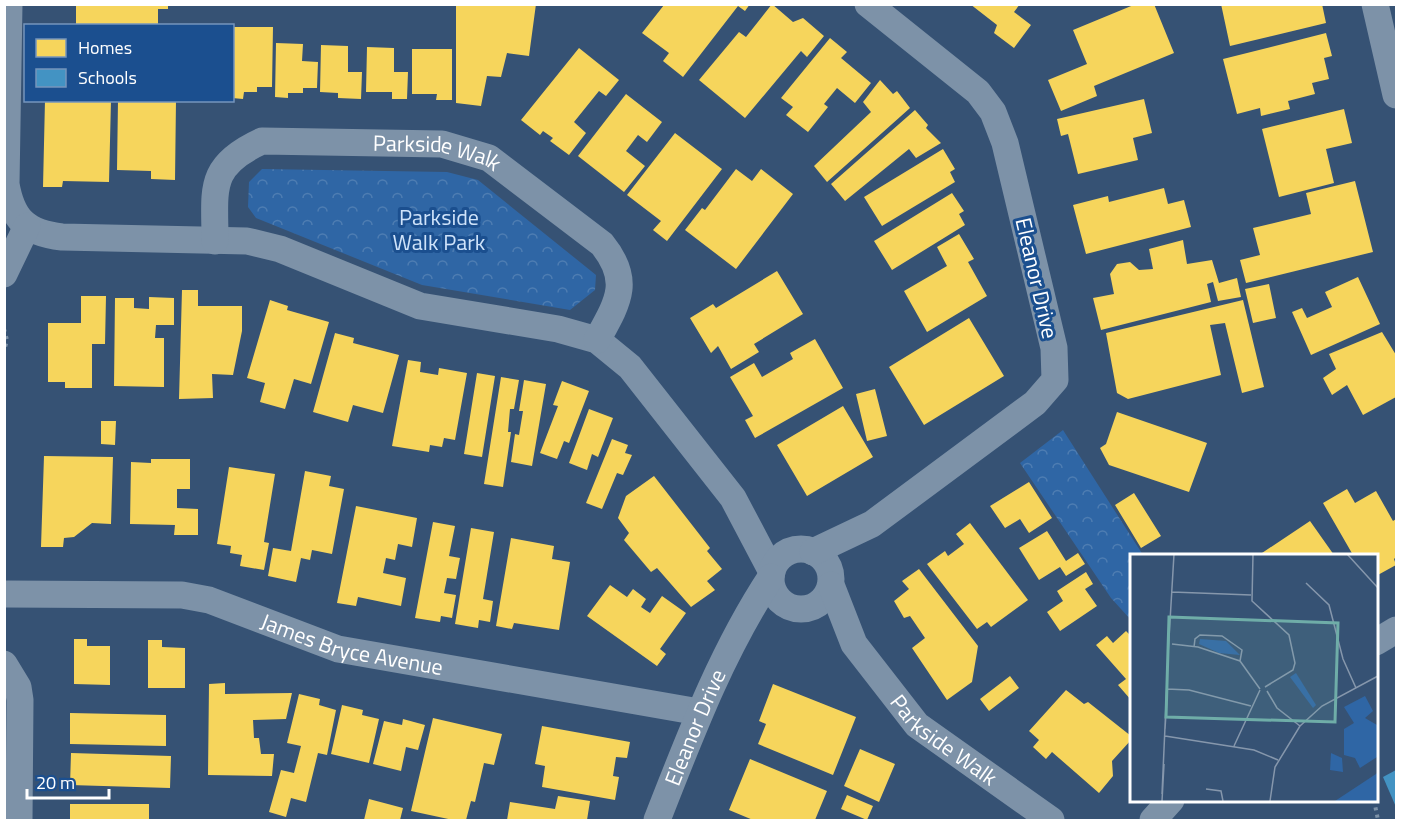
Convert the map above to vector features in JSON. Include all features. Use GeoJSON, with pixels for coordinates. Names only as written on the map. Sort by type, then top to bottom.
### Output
{"type":"FeatureCollection","features":[{"type":"Feature","properties":{"kind":"street"},"geometry":{"type":"LineString","coordinates":[[9,4],[6,184],[14,213],[27,226],[35,232],[62,237],[247,242],[280,249],[420,306],[558,330],[597,340],[630,367],[734,498],[776,534],[822,557],[831,580],[821,602],[765,620],[735,635]]}},
{"type":"Feature","properties":{"kind":"street","name":"Eleanor Drive"},"geometry":{"type":"LineString","coordinates":[[808,550],[872,524],[1035,403],[1055,380],[1054,348],[1005,143],[993,112],[978,92],[868,4]]}},
{"type":"Feature","properties":{"kind":"street"},"geometry":{"type":"LineString","coordinates":[[1374,4],[1396,95]]}},
{"type":"Feature","properties":{"kind":"street","name":"Parkside Walk"},"geometry":{"type":"LineString","coordinates":[[215,241],[214,190],[219,173],[245,149],[262,141],[442,144],[489,158],[602,244],[610,253],[618,266],[621,287],[611,315],[597,340]]}},
{"type":"Feature","properties":{"kind":"street"},"geometry":{"type":"LineString","coordinates":[[4,274],[27,226]]}},
{"type":"Feature","properties":{"kind":"street"},"geometry":{"type":"LineString","coordinates":[[734,498],[772,574]]}},
{"type":"Feature","properties":{"kind":"street","name":"Eleanor Drive"},"geometry":{"type":"LineString","coordinates":[[831,580],[872,524]]}},
{"type":"Feature","properties":{"kind":"street"},"geometry":{"type":"LineString","coordinates":[[800,609],[780,601],[771,585],[772,574],[777,560],[784,554],[808,550]]}},
{"type":"Feature","properties":{"kind":"street","name":"Eleanor Drive"},"geometry":{"type":"LineString","coordinates":[[657,820],[699,712],[735,635],[772,574]]}},
{"type":"Feature","properties":{"kind":"street","name":"Parkside Walk"},"geometry":{"type":"LineString","coordinates":[[831,580],[854,644],[917,725],[1051,820]]}},
{"type":"Feature","properties":{"kind":"street","name":"James Bryce Avenue"},"geometry":{"type":"LineString","coordinates":[[4,594],[182,594],[209,600],[338,649],[699,712]]}},
{"type":"Feature","properties":{"kind":"street","name":"Parkside Walk"},"geometry":{"type":"LineString","coordinates":[[800,609],[854,644]]}},
{"type":"Feature","properties":{"kind":"street"},"geometry":{"type":"LineString","coordinates":[[1377,641],[1396,630]]}},
{"type":"Feature","properties":{"kind":"street"},"geometry":{"type":"LineString","coordinates":[[4,664],[18,687],[20,700],[19,820]]}},
{"type":"Feature","properties":{"kind":"street"},"geometry":{"type":"LineString","coordinates":[[1153,820],[1170,801]]}},
{"type":"Feature","properties":{"kind":"path"},"geometry":{"type":"LineString","coordinates":[[4,329],[7,340],[4,351]]}},
{"type":"Feature","properties":{"kind":"path"},"geometry":{"type":"LineString","coordinates":[[4,404],[4,431]]}},
{"type":"Feature","properties":{"kind":"path"},"geometry":{"type":"LineString","coordinates":[[1374,801],[1378,820]]}},
{"type":"Feature","properties":{"kind":"green space","name":"Parkside Walk Park"},"geometry":{"type":"Polygon","coordinates":[[[262,169],[447,172],[478,180],[596,275],[595,290],[570,310],[422,285],[256,218],[248,207],[249,182],[262,169]]]}},
{"type":"Feature","properties":{"kind":"green space"},"geometry":{"type":"Polygon","coordinates":[[[1063,430],[1142,554],[1130,554],[1130,619],[1111,598],[1020,463],[1063,430]]]}},
{"type":"Feature","properties":{"kind":"building: Homes"},"geometry":{"type":"Polygon","coordinates":[[[168,4],[168,9],[158,9],[158,24],[76,24],[76,6],[168,4]]]}},
{"type":"Feature","properties":{"kind":"building: Homes"},"geometry":{"type":"Polygon","coordinates":[[[456,4],[536,4],[529,56],[507,53],[501,77],[487,76],[481,106],[456,103],[456,4]]]}},
{"type":"Feature","properties":{"kind":"building: Homes"},"geometry":{"type":"Polygon","coordinates":[[[750,4],[745,11],[738,6],[683,77],[663,61],[669,53],[642,33],[664,5],[750,4]]]}},
{"type":"Feature","properties":{"kind":"building: Homes"},"geometry":{"type":"Polygon","coordinates":[[[772,4],[793,22],[803,18],[824,36],[807,57],[801,51],[745,118],[699,80],[739,32],[746,37],[772,4]]]}},
{"type":"Feature","properties":{"kind":"building: Homes"},"geometry":{"type":"Polygon","coordinates":[[[970,4],[1020,4],[1014,12],[1031,25],[1014,48],[994,33],[997,25],[970,4]]]}},
{"type":"Feature","properties":{"kind":"building: Homes"},"geometry":{"type":"Polygon","coordinates":[[[1136,4],[1154,4],[1174,53],[1094,86],[1097,96],[1061,111],[1048,80],[1087,64],[1073,30],[1136,4]]]}},
{"type":"Feature","properties":{"kind":"building: Homes"},"geometry":{"type":"Polygon","coordinates":[[[1221,4],[1322,4],[1326,23],[1230,46],[1221,4]]]}},
{"type":"Feature","properties":{"kind":"building: Homes"},"geometry":{"type":"Polygon","coordinates":[[[234,27],[273,27],[272,87],[257,87],[257,92],[244,92],[243,99],[234,98],[234,27]]]}},
{"type":"Feature","properties":{"kind":"building: Homes"},"geometry":{"type":"Polygon","coordinates":[[[1326,33],[1332,56],[1324,58],[1329,79],[1312,83],[1315,94],[1288,101],[1290,109],[1261,116],[1260,108],[1237,114],[1223,59],[1326,33]]]}},
{"type":"Feature","properties":{"kind":"building: Homes"},"geometry":{"type":"Polygon","coordinates":[[[830,38],[847,52],[841,58],[871,83],[855,103],[837,88],[824,104],[828,107],[808,132],[786,115],[793,107],[781,98],[830,38]]]}},
{"type":"Feature","properties":{"kind":"building: Homes"},"geometry":{"type":"Polygon","coordinates":[[[276,43],[303,44],[302,61],[318,62],[317,88],[303,88],[303,93],[288,93],[288,98],[275,97],[276,43]]]}},
{"type":"Feature","properties":{"kind":"building: Homes"},"geometry":{"type":"Polygon","coordinates":[[[321,45],[348,46],[348,72],[362,72],[361,99],[338,98],[338,93],[320,92],[321,45]]]}},
{"type":"Feature","properties":{"kind":"building: Homes"},"geometry":{"type":"Polygon","coordinates":[[[367,47],[394,48],[394,72],[408,72],[407,99],[392,99],[392,92],[366,92],[367,47]]]}},
{"type":"Feature","properties":{"kind":"building: Homes"},"geometry":{"type":"Polygon","coordinates":[[[579,48],[619,80],[606,96],[599,91],[574,122],[586,133],[569,155],[550,141],[553,138],[543,131],[540,135],[521,120],[579,48]]]}},
{"type":"Feature","properties":{"kind":"building: Homes"},"geometry":{"type":"Polygon","coordinates":[[[412,49],[452,49],[452,100],[436,100],[437,94],[412,94],[412,49]]]}},
{"type":"Feature","properties":{"kind":"building: Homes"},"geometry":{"type":"Polygon","coordinates":[[[880,80],[893,94],[897,91],[910,108],[827,182],[814,166],[871,112],[863,102],[880,80]]]}},
{"type":"Feature","properties":{"kind":"building: Homes"},"geometry":{"type":"Polygon","coordinates":[[[626,94],[662,122],[647,142],[638,135],[626,151],[645,166],[624,192],[578,156],[626,94]]]}},
{"type":"Feature","properties":{"kind":"building: Homes"},"geometry":{"type":"Polygon","coordinates":[[[1144,99],[1152,133],[1133,138],[1138,160],[1078,174],[1068,134],[1061,136],[1057,119],[1144,99]]]}},
{"type":"Feature","properties":{"kind":"building: Homes"},"geometry":{"type":"Polygon","coordinates":[[[45,102],[111,102],[109,182],[63,181],[62,187],[43,187],[45,102]]]}},
{"type":"Feature","properties":{"kind":"building: Homes"},"geometry":{"type":"Polygon","coordinates":[[[118,102],[176,102],[175,180],[151,179],[151,171],[117,170],[118,102]]]}},
{"type":"Feature","properties":{"kind":"building: Homes"},"geometry":{"type":"Polygon","coordinates":[[[1344,109],[1352,143],[1326,149],[1334,183],[1279,197],[1262,129],[1344,109]]]}},
{"type":"Feature","properties":{"kind":"building: Homes"},"geometry":{"type":"Polygon","coordinates":[[[915,110],[928,125],[926,128],[941,143],[916,158],[909,149],[845,201],[831,184],[915,110]]]}},
{"type":"Feature","properties":{"kind":"building: Homes"},"geometry":{"type":"Polygon","coordinates":[[[675,133],[722,169],[667,241],[653,230],[661,221],[627,195],[675,133]]]}},
{"type":"Feature","properties":{"kind":"building: Homes"},"geometry":{"type":"Polygon","coordinates":[[[943,149],[955,169],[950,172],[955,182],[882,226],[864,197],[943,149]]]}},
{"type":"Feature","properties":{"kind":"building: Homes"},"geometry":{"type":"Polygon","coordinates":[[[736,169],[752,181],[761,169],[793,194],[736,269],[685,230],[702,208],[705,210],[736,169]]]}},
{"type":"Feature","properties":{"kind":"building: Homes"},"geometry":{"type":"Polygon","coordinates":[[[1355,181],[1373,252],[1246,283],[1240,260],[1260,255],[1253,228],[1311,214],[1306,193],[1355,181]]]}},
{"type":"Feature","properties":{"kind":"building: Homes"},"geometry":{"type":"Polygon","coordinates":[[[1164,188],[1168,204],[1184,200],[1191,227],[1086,254],[1073,205],[1108,196],[1109,202],[1164,188]]]}},
{"type":"Feature","properties":{"kind":"building: Homes"},"geometry":{"type":"Polygon","coordinates":[[[952,193],[964,211],[959,214],[965,225],[892,270],[874,241],[952,193]]]}},
{"type":"Feature","properties":{"kind":"building: Homes"},"geometry":{"type":"Polygon","coordinates":[[[959,234],[974,259],[968,262],[987,296],[927,332],[904,291],[947,266],[937,247],[959,234]]]}},
{"type":"Feature","properties":{"kind":"building: Homes"},"geometry":{"type":"Polygon","coordinates":[[[1183,240],[1187,264],[1212,260],[1219,283],[1237,278],[1241,297],[1218,301],[1213,282],[1207,284],[1211,302],[1101,330],[1093,298],[1114,294],[1110,274],[1117,264],[1130,262],[1139,270],[1153,269],[1149,249],[1183,240]]]}},
{"type":"Feature","properties":{"kind":"building: Homes"},"geometry":{"type":"Polygon","coordinates":[[[777,271],[803,314],[754,344],[759,352],[731,369],[718,346],[711,353],[690,318],[713,304],[716,308],[777,271]]]}},
{"type":"Feature","properties":{"kind":"building: Homes"},"geometry":{"type":"Polygon","coordinates":[[[1358,277],[1380,324],[1311,355],[1292,312],[1302,308],[1307,318],[1332,307],[1325,292],[1358,277]]]}},
{"type":"Feature","properties":{"kind":"building: Homes"},"geometry":{"type":"Polygon","coordinates":[[[1269,284],[1276,318],[1253,323],[1245,289],[1269,284]]]}},
{"type":"Feature","properties":{"kind":"building: Homes"},"geometry":{"type":"Polygon","coordinates":[[[182,290],[198,290],[198,306],[242,306],[242,331],[233,375],[212,374],[213,398],[179,399],[182,290]]]}},
{"type":"Feature","properties":{"kind":"building: Homes"},"geometry":{"type":"Polygon","coordinates":[[[81,296],[106,296],[105,344],[92,344],[92,388],[65,388],[65,382],[48,382],[48,323],[81,323],[81,296]]]}},
{"type":"Feature","properties":{"kind":"building: Homes"},"geometry":{"type":"Polygon","coordinates":[[[149,297],[174,298],[174,325],[156,325],[155,338],[164,338],[164,387],[114,386],[115,298],[134,298],[134,308],[149,309],[149,297]]]}},
{"type":"Feature","properties":{"kind":"building: Homes"},"geometry":{"type":"Polygon","coordinates":[[[270,300],[288,306],[287,310],[329,322],[311,384],[294,379],[285,409],[260,402],[265,383],[247,378],[270,300]]]}},
{"type":"Feature","properties":{"kind":"building: Homes"},"geometry":{"type":"Polygon","coordinates":[[[1243,300],[1264,387],[1242,393],[1225,323],[1210,325],[1221,375],[1128,399],[1117,393],[1106,333],[1243,300]]]}},
{"type":"Feature","properties":{"kind":"building: Homes"},"geometry":{"type":"Polygon","coordinates":[[[969,318],[1004,376],[924,425],[889,367],[969,318]]]}},
{"type":"Feature","properties":{"kind":"building: Homes"},"geometry":{"type":"Polygon","coordinates":[[[1382,332],[1396,355],[1396,397],[1363,415],[1347,385],[1332,395],[1323,378],[1336,369],[1329,354],[1382,332]]]}},
{"type":"Feature","properties":{"kind":"building: Homes"},"geometry":{"type":"Polygon","coordinates":[[[335,333],[354,338],[353,343],[399,355],[383,413],[353,405],[348,422],[313,412],[335,333]]]}},
{"type":"Feature","properties":{"kind":"building: Homes"},"geometry":{"type":"Polygon","coordinates":[[[815,339],[843,388],[755,438],[745,420],[753,416],[730,377],[754,363],[762,377],[793,359],[790,353],[815,339]]]}},
{"type":"Feature","properties":{"kind":"building: Homes"},"geometry":{"type":"Polygon","coordinates":[[[408,360],[421,362],[420,372],[438,375],[439,368],[467,373],[455,440],[444,438],[442,447],[430,445],[429,452],[392,446],[408,360]]]}},
{"type":"Feature","properties":{"kind":"building: Homes"},"geometry":{"type":"Polygon","coordinates":[[[477,373],[495,376],[482,457],[464,454],[477,373]]]}},
{"type":"Feature","properties":{"kind":"building: Homes"},"geometry":{"type":"Polygon","coordinates":[[[501,377],[519,380],[514,409],[510,409],[508,432],[511,432],[503,487],[484,484],[501,377]]]}},
{"type":"Feature","properties":{"kind":"building: Homes"},"geometry":{"type":"Polygon","coordinates":[[[524,380],[546,384],[532,466],[511,462],[515,434],[519,435],[523,411],[519,411],[524,380]]]}},
{"type":"Feature","properties":{"kind":"building: Homes"},"geometry":{"type":"Polygon","coordinates":[[[562,381],[589,391],[569,443],[564,441],[557,459],[540,453],[558,406],[553,405],[562,381]]]}},
{"type":"Feature","properties":{"kind":"building: Homes"},"geometry":{"type":"Polygon","coordinates":[[[875,389],[887,436],[867,441],[856,394],[875,389]]]}},
{"type":"Feature","properties":{"kind":"building: Homes"},"geometry":{"type":"Polygon","coordinates":[[[843,406],[873,457],[807,496],[777,445],[843,406]]]}},
{"type":"Feature","properties":{"kind":"building: Homes"},"geometry":{"type":"Polygon","coordinates":[[[589,409],[613,418],[598,457],[592,454],[587,470],[569,463],[589,409]]]}},
{"type":"Feature","properties":{"kind":"building: Homes"},"geometry":{"type":"Polygon","coordinates":[[[1117,412],[1207,443],[1189,492],[1109,465],[1100,448],[1106,444],[1117,412]]]}},
{"type":"Feature","properties":{"kind":"building: Homes"},"geometry":{"type":"Polygon","coordinates":[[[101,421],[116,421],[115,445],[101,444],[101,421]]]}},
{"type":"Feature","properties":{"kind":"building: Homes"},"geometry":{"type":"Polygon","coordinates":[[[612,439],[628,445],[625,453],[632,455],[623,475],[617,473],[602,509],[586,503],[612,439]]]}},
{"type":"Feature","properties":{"kind":"building: Homes"},"geometry":{"type":"Polygon","coordinates":[[[44,456],[113,457],[111,524],[92,523],[74,537],[64,538],[63,547],[41,547],[44,456]]]}},
{"type":"Feature","properties":{"kind":"building: Homes"},"geometry":{"type":"Polygon","coordinates":[[[151,459],[190,459],[190,489],[177,489],[177,508],[198,509],[198,535],[174,535],[175,525],[130,524],[131,462],[151,463],[151,459]]]}},
{"type":"Feature","properties":{"kind":"building: Homes"},"geometry":{"type":"Polygon","coordinates":[[[229,467],[275,474],[264,542],[269,543],[264,570],[240,566],[242,555],[230,553],[231,546],[217,544],[229,467]]]}},
{"type":"Feature","properties":{"kind":"building: Homes"},"geometry":{"type":"Polygon","coordinates":[[[305,471],[331,476],[329,486],[344,489],[332,554],[312,550],[310,560],[301,558],[296,582],[268,576],[273,548],[291,551],[305,471]]]}},
{"type":"Feature","properties":{"kind":"building: Homes"},"geometry":{"type":"Polygon","coordinates":[[[654,476],[710,548],[707,551],[722,569],[707,581],[715,590],[691,607],[657,568],[651,572],[624,540],[629,533],[618,518],[626,496],[654,476]]]}},
{"type":"Feature","properties":{"kind":"building: Homes"},"geometry":{"type":"Polygon","coordinates":[[[1029,482],[1052,518],[1029,533],[1020,519],[1005,528],[990,506],[1029,482]]]}},
{"type":"Feature","properties":{"kind":"building: Homes"},"geometry":{"type":"Polygon","coordinates":[[[1347,489],[1355,503],[1376,491],[1393,521],[1396,519],[1396,557],[1394,559],[1396,565],[1377,575],[1377,554],[1352,554],[1323,503],[1347,489]]]}},
{"type":"Feature","properties":{"kind":"building: Homes"},"geometry":{"type":"Polygon","coordinates":[[[1134,493],[1161,536],[1141,548],[1115,505],[1134,493]]]}},
{"type":"Feature","properties":{"kind":"building: Homes"},"geometry":{"type":"Polygon","coordinates":[[[356,506],[417,518],[412,547],[398,544],[395,560],[386,558],[383,573],[406,578],[401,606],[358,597],[356,606],[337,603],[356,506]]]}},
{"type":"Feature","properties":{"kind":"building: Homes"},"geometry":{"type":"Polygon","coordinates":[[[1310,521],[1333,554],[1260,554],[1310,521]]]}},
{"type":"Feature","properties":{"kind":"building: Homes"},"geometry":{"type":"Polygon","coordinates":[[[433,522],[455,526],[449,556],[460,558],[456,579],[447,578],[444,593],[456,595],[452,618],[441,616],[440,622],[415,618],[433,522]]]}},
{"type":"Feature","properties":{"kind":"building: Homes"},"geometry":{"type":"Polygon","coordinates":[[[970,523],[1028,600],[991,627],[987,622],[977,629],[927,564],[945,551],[948,556],[964,544],[956,534],[970,523]]]}},
{"type":"Feature","properties":{"kind":"building: Homes"},"geometry":{"type":"Polygon","coordinates":[[[471,528],[494,532],[483,599],[493,601],[490,622],[479,620],[478,628],[455,624],[471,528]]]}},
{"type":"Feature","properties":{"kind":"building: Homes"},"geometry":{"type":"Polygon","coordinates":[[[1047,531],[1066,561],[1078,553],[1085,564],[1066,576],[1060,567],[1039,580],[1019,548],[1047,531]]]}},
{"type":"Feature","properties":{"kind":"building: Homes"},"geometry":{"type":"Polygon","coordinates":[[[511,538],[554,546],[552,559],[570,562],[559,630],[514,623],[512,629],[496,626],[511,538]]]}},
{"type":"Feature","properties":{"kind":"building: Homes"},"geometry":{"type":"Polygon","coordinates":[[[919,569],[978,646],[972,682],[947,700],[912,648],[925,638],[910,616],[904,618],[894,601],[909,589],[902,581],[919,569]]]}},
{"type":"Feature","properties":{"kind":"building: Homes"},"geometry":{"type":"Polygon","coordinates":[[[1086,572],[1093,584],[1085,589],[1097,606],[1060,631],[1047,612],[1063,601],[1057,591],[1086,572]]]}},
{"type":"Feature","properties":{"kind":"building: Homes"},"geometry":{"type":"Polygon","coordinates":[[[610,585],[627,597],[633,589],[646,599],[641,607],[650,613],[662,596],[686,613],[660,649],[666,654],[657,666],[587,616],[610,585]]]}},
{"type":"Feature","properties":{"kind":"building: Homes"},"geometry":{"type":"Polygon","coordinates":[[[1126,631],[1130,635],[1130,699],[1118,685],[1126,679],[1096,645],[1107,636],[1113,643],[1126,631]]]}},
{"type":"Feature","properties":{"kind":"building: Homes"},"geometry":{"type":"Polygon","coordinates":[[[74,639],[87,639],[87,646],[110,646],[110,685],[74,684],[74,639]]]}},
{"type":"Feature","properties":{"kind":"building: Homes"},"geometry":{"type":"Polygon","coordinates":[[[148,640],[162,640],[162,647],[185,648],[185,688],[148,688],[148,640]]]}},
{"type":"Feature","properties":{"kind":"building: Homes"},"geometry":{"type":"Polygon","coordinates":[[[1010,676],[1019,688],[989,711],[980,699],[1010,676]]]}},
{"type":"Feature","properties":{"kind":"building: Homes"},"geometry":{"type":"Polygon","coordinates":[[[225,683],[225,694],[292,693],[286,719],[253,720],[254,738],[259,738],[261,754],[274,754],[272,776],[208,775],[209,684],[225,683]]]}},
{"type":"Feature","properties":{"kind":"building: Homes"},"geometry":{"type":"Polygon","coordinates":[[[773,684],[856,717],[833,775],[758,744],[766,724],[759,721],[773,684]]]}},
{"type":"Feature","properties":{"kind":"building: Homes"},"geometry":{"type":"Polygon","coordinates":[[[1066,690],[1084,704],[1088,702],[1130,735],[1130,741],[1112,761],[1113,776],[1099,793],[1052,752],[1046,759],[1033,747],[1039,740],[1029,731],[1066,690]]]}},
{"type":"Feature","properties":{"kind":"building: Homes"},"geometry":{"type":"Polygon","coordinates":[[[299,694],[320,699],[319,705],[336,710],[327,755],[318,753],[306,802],[291,798],[286,817],[269,812],[281,770],[294,773],[301,746],[287,743],[299,694]]]}},
{"type":"Feature","properties":{"kind":"building: Homes"},"geometry":{"type":"Polygon","coordinates":[[[342,705],[363,710],[362,715],[379,719],[369,763],[331,754],[342,705]]]}},
{"type":"Feature","properties":{"kind":"building: Homes"},"geometry":{"type":"Polygon","coordinates":[[[70,713],[166,715],[166,746],[70,744],[70,713]]]}},
{"type":"Feature","properties":{"kind":"building: Homes"},"geometry":{"type":"Polygon","coordinates":[[[433,718],[502,734],[494,765],[484,763],[475,802],[471,801],[466,820],[453,820],[411,811],[433,718]]]}},
{"type":"Feature","properties":{"kind":"building: Homes"},"geometry":{"type":"Polygon","coordinates":[[[403,719],[425,725],[418,750],[406,747],[401,771],[373,764],[384,721],[402,725],[403,719]]]}},
{"type":"Feature","properties":{"kind":"building: Homes"},"geometry":{"type":"Polygon","coordinates":[[[542,726],[630,742],[627,758],[616,757],[613,776],[619,777],[615,800],[542,787],[545,766],[535,764],[542,726]]]}},
{"type":"Feature","properties":{"kind":"building: Homes"},"geometry":{"type":"Polygon","coordinates":[[[860,749],[895,764],[879,802],[844,786],[860,749]]]}},
{"type":"Feature","properties":{"kind":"building: Homes"},"geometry":{"type":"Polygon","coordinates":[[[71,753],[171,756],[170,788],[70,785],[71,753]]]}},
{"type":"Feature","properties":{"kind":"building: Homes"},"geometry":{"type":"Polygon","coordinates":[[[750,759],[827,791],[815,820],[753,820],[729,810],[750,759]]]}},
{"type":"Feature","properties":{"kind":"building: Homes"},"geometry":{"type":"Polygon","coordinates":[[[847,795],[873,806],[867,820],[841,809],[847,795]]]}},
{"type":"Feature","properties":{"kind":"building: Homes"},"geometry":{"type":"Polygon","coordinates":[[[558,796],[590,801],[587,820],[507,820],[510,802],[555,809],[558,796]]]}},
{"type":"Feature","properties":{"kind":"building: Homes"},"geometry":{"type":"Polygon","coordinates":[[[369,799],[403,808],[400,820],[364,820],[369,799]]]}},
{"type":"Feature","properties":{"kind":"building: Homes"},"geometry":{"type":"Polygon","coordinates":[[[70,804],[149,804],[149,820],[70,820],[70,804]]]}},
{"type":"Feature","properties":{"kind":"building: Schools"},"geometry":{"type":"Polygon","coordinates":[[[1396,770],[1396,807],[1383,777],[1396,770]]]}}]}
